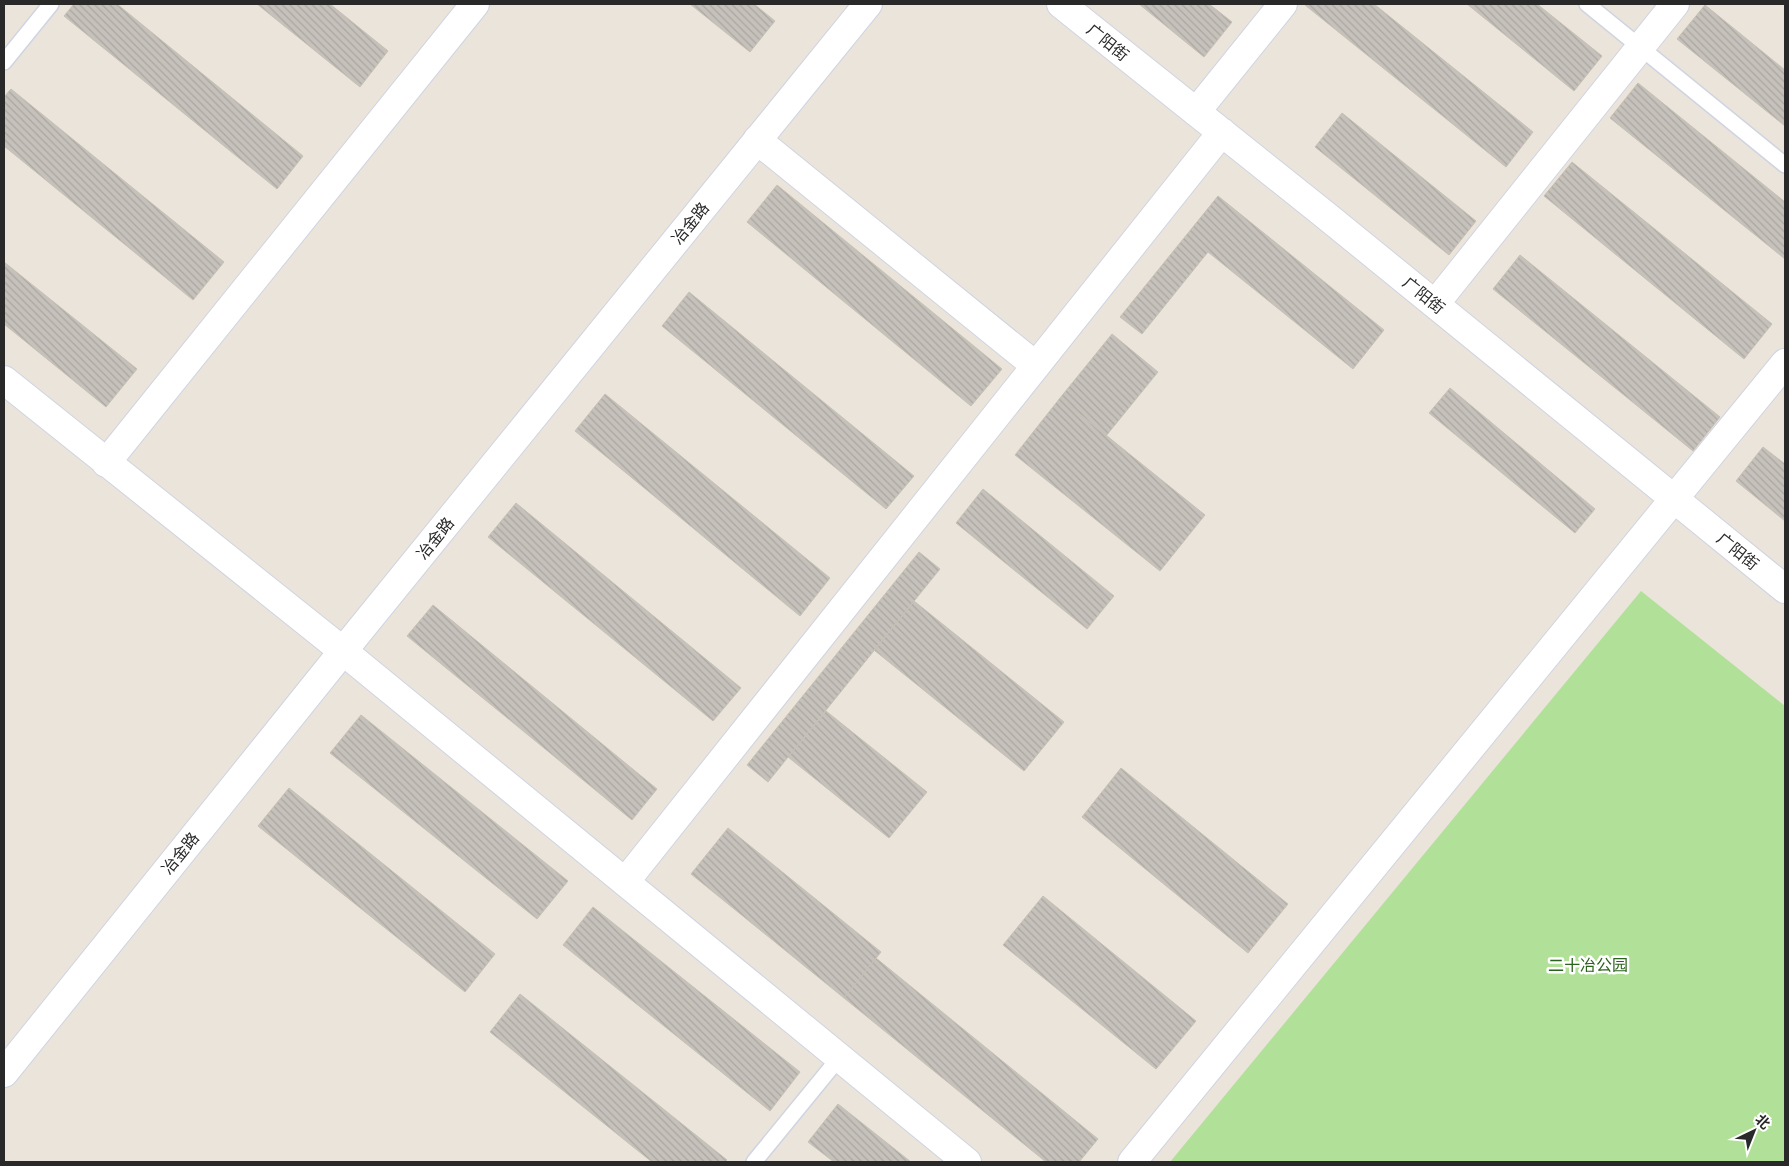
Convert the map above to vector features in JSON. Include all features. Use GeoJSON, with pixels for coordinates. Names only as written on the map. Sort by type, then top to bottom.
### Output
{"type":"FeatureCollection","features":[{"type":"Feature","properties":{"kind":"street"},"geometry":{"type":"LineString","coordinates":[[106,463],[475,4]]}},
{"type":"Feature","properties":{"kind":"street","name":"冶金路"},"geometry":{"type":"LineString","coordinates":[[4,1073],[343,651],[868,4]]}},
{"type":"Feature","properties":{"kind":"street","name":"广阳街"},"geometry":{"type":"LineString","coordinates":[[1061,4],[1435,304],[1785,589]]}},
{"type":"Feature","properties":{"kind":"street"},"geometry":{"type":"LineString","coordinates":[[1196,112],[1283,4]]}},
{"type":"Feature","properties":{"kind":"street"},"geometry":{"type":"LineString","coordinates":[[1435,304],[1675,4]]}},
{"type":"Feature","properties":{"kind":"street"},"geometry":{"type":"LineString","coordinates":[[625,882],[1222,132]]}},
{"type":"Feature","properties":{"kind":"street"},"geometry":{"type":"LineString","coordinates":[[757,140],[1036,366]]}},
{"type":"Feature","properties":{"kind":"street"},"geometry":{"type":"LineString","coordinates":[[1132,1162],[1785,363]]}},
{"type":"Feature","properties":{"kind":"street"},"geometry":{"type":"LineString","coordinates":[[4,380],[343,651],[967,1162]]}},
{"type":"Feature","properties":{"kind":"lane"},"geometry":{"type":"LineString","coordinates":[[4,62],[51,4]]}},
{"type":"Feature","properties":{"kind":"lane"},"geometry":{"type":"LineString","coordinates":[[1587,4],[1785,165]]}},
{"type":"Feature","properties":{"kind":"lane"},"geometry":{"type":"LineString","coordinates":[[754,1162],[839,1058]]}},
{"type":"Feature","properties":{"kind":"green space","name":"二十冶公园"},"geometry":{"type":"Polygon","coordinates":[[[1641,591],[1785,706],[1785,1162],[1170,1162],[1641,591]]]}},
{"type":"Feature","properties":{"kind":"building"},"geometry":{"type":"Polygon","coordinates":[[[74,4],[117,4],[303,156],[277,189],[64,16],[74,4]]]}},
{"type":"Feature","properties":{"kind":"building"},"geometry":{"type":"Polygon","coordinates":[[[257,4],[330,4],[388,51],[360,87],[257,4]]]}},
{"type":"Feature","properties":{"kind":"building"},"geometry":{"type":"Polygon","coordinates":[[[690,4],[754,4],[775,21],[750,52],[690,4]]]}},
{"type":"Feature","properties":{"kind":"building"},"geometry":{"type":"Polygon","coordinates":[[[1139,4],[1209,4],[1232,22],[1204,57],[1139,4]]]}},
{"type":"Feature","properties":{"kind":"building"},"geometry":{"type":"Polygon","coordinates":[[[1306,4],[1374,4],[1533,132],[1506,167],[1306,4]]]}},
{"type":"Feature","properties":{"kind":"building"},"geometry":{"type":"Polygon","coordinates":[[[1467,4],[1537,4],[1602,56],[1574,91],[1467,4]]]}},
{"type":"Feature","properties":{"kind":"building"},"geometry":{"type":"Polygon","coordinates":[[[1705,5],[1785,70],[1785,126],[1677,39],[1705,5]]]}},
{"type":"Feature","properties":{"kind":"building"},"geometry":{"type":"Polygon","coordinates":[[[1638,83],[1785,202],[1785,259],[1610,118],[1638,83]]]}},
{"type":"Feature","properties":{"kind":"building"},"geometry":{"type":"Polygon","coordinates":[[[11,89],[224,262],[193,300],[4,146],[4,97],[11,89]]]}},
{"type":"Feature","properties":{"kind":"building"},"geometry":{"type":"Polygon","coordinates":[[[1342,113],[1476,221],[1449,255],[1315,147],[1342,113]]]}},
{"type":"Feature","properties":{"kind":"building"},"geometry":{"type":"Polygon","coordinates":[[[1572,162],[1772,324],[1744,359],[1544,196],[1572,162]]]}},
{"type":"Feature","properties":{"kind":"building"},"geometry":{"type":"Polygon","coordinates":[[[777,185],[1002,369],[971,406],[747,222],[777,185]]]}},
{"type":"Feature","properties":{"kind":"building"},"geometry":{"type":"Polygon","coordinates":[[[1218,196],[1384,330],[1353,369],[1208,252],[1142,334],[1120,317],[1218,196]]]}},
{"type":"Feature","properties":{"kind":"building"},"geometry":{"type":"Polygon","coordinates":[[[1520,255],[1720,417],[1693,451],[1493,289],[1520,255]]]}},
{"type":"Feature","properties":{"kind":"building"},"geometry":{"type":"Polygon","coordinates":[[[4,262],[137,369],[106,407],[4,324],[4,262]]]}},
{"type":"Feature","properties":{"kind":"building"},"geometry":{"type":"Polygon","coordinates":[[[689,292],[914,476],[886,509],[662,326],[689,292]]]}},
{"type":"Feature","properties":{"kind":"building"},"geometry":{"type":"Polygon","coordinates":[[[1112,334],[1158,372],[1106,436],[1060,398],[1112,334]]]}},
{"type":"Feature","properties":{"kind":"building"},"geometry":{"type":"Polygon","coordinates":[[[1450,388],[1595,509],[1575,533],[1429,413],[1450,388]]]}},
{"type":"Feature","properties":{"kind":"building"},"geometry":{"type":"Polygon","coordinates":[[[605,394],[830,578],[800,616],[575,431],[605,394]]]}},
{"type":"Feature","properties":{"kind":"building"},"geometry":{"type":"Polygon","coordinates":[[[1060,398],[1205,515],[1160,571],[1015,455],[1060,398]]]}},
{"type":"Feature","properties":{"kind":"building"},"geometry":{"type":"Polygon","coordinates":[[[1763,447],[1785,464],[1785,521],[1736,481],[1763,447]]]}},
{"type":"Feature","properties":{"kind":"building"},"geometry":{"type":"Polygon","coordinates":[[[983,489],[1114,596],[1087,629],[956,523],[983,489]]]}},
{"type":"Feature","properties":{"kind":"building"},"geometry":{"type":"Polygon","coordinates":[[[516,503],[741,688],[713,721],[488,537],[516,503]]]}},
{"type":"Feature","properties":{"kind":"building"},"geometry":{"type":"Polygon","coordinates":[[[919,552],[940,569],[768,782],[747,765],[919,552]]]}},
{"type":"Feature","properties":{"kind":"building"},"geometry":{"type":"Polygon","coordinates":[[[914,601],[1064,722],[1024,771],[874,650],[914,601]]]}},
{"type":"Feature","properties":{"kind":"building"},"geometry":{"type":"Polygon","coordinates":[[[433,605],[657,789],[632,820],[407,636],[433,605]]]}},
{"type":"Feature","properties":{"kind":"building"},"geometry":{"type":"Polygon","coordinates":[[[826,711],[927,792],[889,838],[788,757],[826,711]]]}},
{"type":"Feature","properties":{"kind":"building"},"geometry":{"type":"Polygon","coordinates":[[[361,715],[568,881],[537,919],[330,753],[361,715]]]}},
{"type":"Feature","properties":{"kind":"building"},"geometry":{"type":"Polygon","coordinates":[[[1121,768],[1288,904],[1248,953],[1082,817],[1121,768]]]}},
{"type":"Feature","properties":{"kind":"building"},"geometry":{"type":"Polygon","coordinates":[[[289,788],[495,954],[465,992],[258,826],[289,788]]]}},
{"type":"Feature","properties":{"kind":"building"},"geometry":{"type":"Polygon","coordinates":[[[728,828],[881,952],[844,998],[691,874],[728,828]]]}},
{"type":"Feature","properties":{"kind":"building"},"geometry":{"type":"Polygon","coordinates":[[[1043,896],[1196,1021],[1156,1069],[1003,945],[1043,896]]]}},
{"type":"Feature","properties":{"kind":"building"},"geometry":{"type":"Polygon","coordinates":[[[593,907],[800,1072],[770,1111],[563,945],[593,907]]]}},
{"type":"Feature","properties":{"kind":"building"},"geometry":{"type":"Polygon","coordinates":[[[876,958],[1098,1139],[1079,1162],[1046,1162],[844,998],[876,958]]]}},
{"type":"Feature","properties":{"kind":"building"},"geometry":{"type":"Polygon","coordinates":[[[520,994],[727,1160],[725,1162],[652,1162],[490,1032],[520,994]]]}},
{"type":"Feature","properties":{"kind":"building"},"geometry":{"type":"Polygon","coordinates":[[[838,1104],[911,1162],[834,1162],[808,1142],[838,1104]]]}}]}
